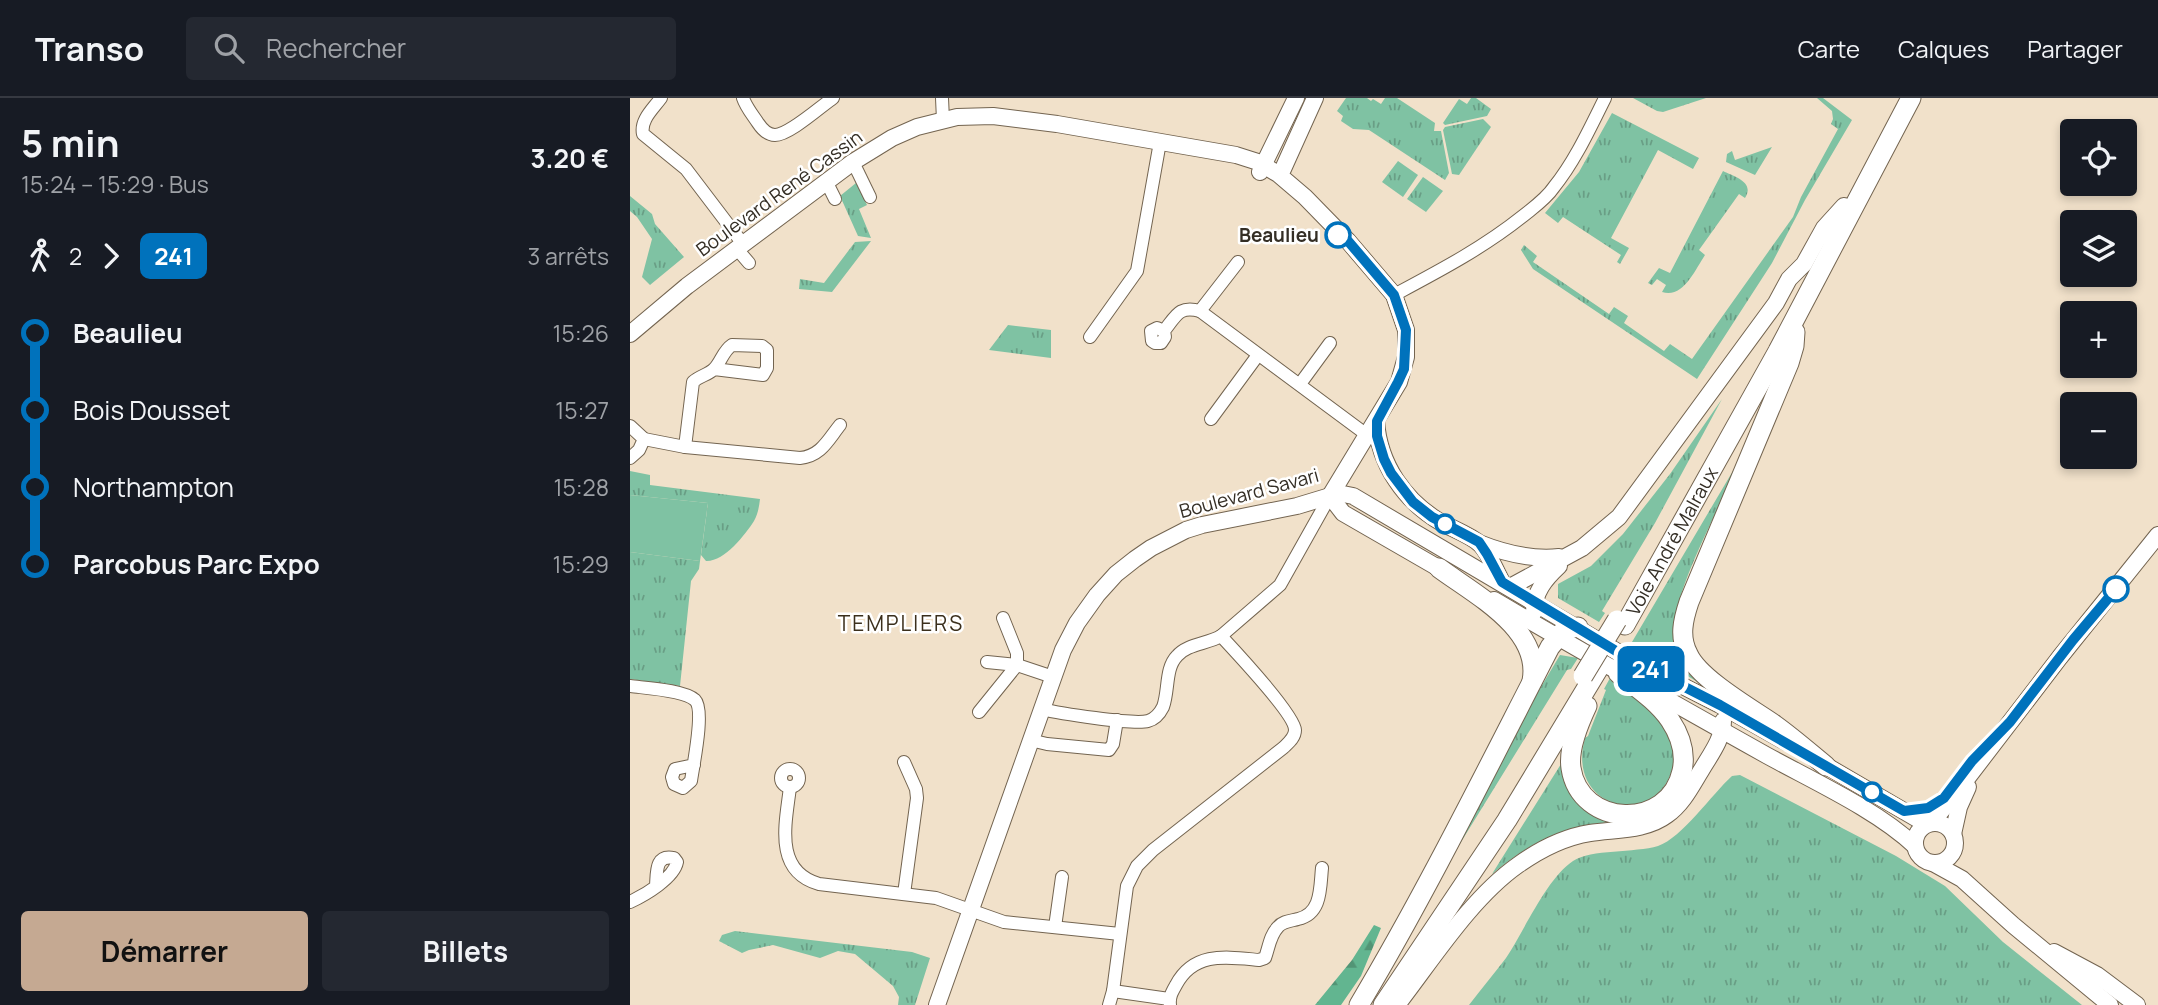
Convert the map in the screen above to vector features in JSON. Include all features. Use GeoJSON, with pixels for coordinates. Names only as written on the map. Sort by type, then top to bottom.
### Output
{"type":"FeatureCollection","features":[{"type":"Feature","properties":{"kind":"main road","name":"Voie André Malraux"},"geometry":{"type":"LineString","coordinates":[[1383,1005],[1507,820],[1598,676],[1621,623],[1900,98]]}},
{"type":"Feature","properties":{"kind":"main road","name":"Voie André Malraux"},"geometry":{"type":"LineString","coordinates":[[1621,623],[1795,319],[1911,98]]}},
{"type":"Feature","properties":{"kind":"main road"},"geometry":{"type":"LineString","coordinates":[[1795,319],[1794,346],[1689,602],[1683,623],[1683,638],[1688,656],[1701,673],[1826,765]]}},
{"type":"Feature","properties":{"kind":"main road"},"geometry":{"type":"LineString","coordinates":[[1439,568],[1513,624],[1523,637],[1533,663],[1531,685]]}},
{"type":"Feature","properties":{"kind":"main road"},"geometry":{"type":"LineString","coordinates":[[1359,1005],[1429,881],[1557,638],[1564,630],[1577,627]]}},
{"type":"Feature","properties":{"kind":"main road","name":"Voie André Malraux"},"geometry":{"type":"LineString","coordinates":[[1375,1005],[1598,676]]}},
{"type":"Feature","properties":{"kind":"main road"},"geometry":{"type":"LineString","coordinates":[[1598,676],[1658,705],[1681,741],[1684,764],[1681,778],[1675,791],[1661,805],[1649,811],[1626,815],[1605,811],[1581,793],[1574,778],[1570,760],[1573,747],[1598,676]]}},
{"type":"Feature","properties":{"kind":"street"},"geometry":{"type":"LineString","coordinates":[[662,98],[645,119],[643,134],[687,169],[749,263]]}},
{"type":"Feature","properties":{"kind":"street"},"geometry":{"type":"LineString","coordinates":[[743,98],[762,129],[768,134],[778,135],[788,131],[833,98]]}},
{"type":"Feature","properties":{"kind":"street"},"geometry":{"type":"LineString","coordinates":[[942,98],[943,120]]}},
{"type":"Feature","properties":{"kind":"street"},"geometry":{"type":"LineString","coordinates":[[1270,171],[1296,98]]}},
{"type":"Feature","properties":{"kind":"street"},"geometry":{"type":"LineString","coordinates":[[1270,171],[1315,98]]}},
{"type":"Feature","properties":{"kind":"street"},"geometry":{"type":"LineString","coordinates":[[1394,295],[1427,279],[1494,239],[1541,201],[1566,170],[1605,98]]}},
{"type":"Feature","properties":{"kind":"street","name":"Boulevard René Cassin"},"geometry":{"type":"LineString","coordinates":[[630,334],[666,303],[853,162],[892,138],[943,120],[993,116],[1160,142],[1250,159],[1270,171]]}},
{"type":"Feature","properties":{"kind":"street"},"geometry":{"type":"LineString","coordinates":[[1090,337],[1137,271],[1160,142]]}},
{"type":"Feature","properties":{"kind":"street"},"geometry":{"type":"LineString","coordinates":[[853,162],[870,197]]}},
{"type":"Feature","properties":{"kind":"street","name":"Boulevard Savari"},"geometry":{"type":"LineString","coordinates":[[937,1005],[1053,677],[1066,643],[1087,608],[1116,574],[1151,548],[1186,530],[1297,506],[1330,496],[1398,382],[1406,357],[1406,330],[1394,295],[1328,213],[1270,171]]}},
{"type":"Feature","properties":{"kind":"street"},"geometry":{"type":"LineString","coordinates":[[826,181],[835,200]]}},
{"type":"Feature","properties":{"kind":"street"},"geometry":{"type":"LineString","coordinates":[[1534,624],[1534,601],[1548,576],[1619,517],[1776,303],[1788,279],[1804,264],[1824,228],[1844,206]]}},
{"type":"Feature","properties":{"kind":"street"},"geometry":{"type":"LineString","coordinates":[[1200,311],[1238,262]]}},
{"type":"Feature","properties":{"kind":"street"},"geometry":{"type":"LineString","coordinates":[[1164,331],[1184,309],[1200,311],[1367,435]]}},
{"type":"Feature","properties":{"kind":"street"},"geometry":{"type":"LineString","coordinates":[[1300,384],[1331,343]]}},
{"type":"Feature","properties":{"kind":"street"},"geometry":{"type":"LineString","coordinates":[[1211,419],[1258,355]]}},
{"type":"Feature","properties":{"kind":"street"},"geometry":{"type":"LineString","coordinates":[[685,447],[691,385],[699,376],[714,369]]}},
{"type":"Feature","properties":{"kind":"street"},"geometry":{"type":"LineString","coordinates":[[1377,421],[1377,436],[1384,459],[1413,502],[1432,517],[1504,552],[1534,557],[1570,555]]}},
{"type":"Feature","properties":{"kind":"street"},"geometry":{"type":"LineString","coordinates":[[630,426],[644,439],[685,447],[779,458],[807,458],[820,451],[840,425]]}},
{"type":"Feature","properties":{"kind":"street"},"geometry":{"type":"LineString","coordinates":[[630,458],[639,450],[644,439]]}},
{"type":"Feature","properties":{"kind":"street"},"geometry":{"type":"LineString","coordinates":[[1330,496],[1343,513],[1557,638],[1598,676],[1723,730],[1888,824],[1915,846],[1922,859],[1957,875],[2060,966],[2110,1005]]}},
{"type":"Feature","properties":{"kind":"street"},"geometry":{"type":"LineString","coordinates":[[1330,496],[1353,496],[1626,657],[1720,705],[1928,824],[1942,824],[1954,841],[1966,871],[1983,897]]}},
{"type":"Feature","properties":{"kind":"street"},"geometry":{"type":"LineString","coordinates":[[1041,709],[1144,722],[1156,717],[1163,705],[1171,665],[1175,658],[1187,649],[1220,636],[1280,585],[1330,496]]}},
{"type":"Feature","properties":{"kind":"street"},"geometry":{"type":"LineString","coordinates":[[1915,846],[1916,834],[1949,803],[2060,657],[2158,535]]}},
{"type":"Feature","properties":{"kind":"street"},"geometry":{"type":"LineString","coordinates":[[1479,542],[1506,585]]}},
{"type":"Feature","properties":{"kind":"street"},"geometry":{"type":"LineString","coordinates":[[1506,585],[1570,555]]}},
{"type":"Feature","properties":{"kind":"street"},"geometry":{"type":"LineString","coordinates":[[979,712],[1017,665],[1017,653],[1003,618]]}},
{"type":"Feature","properties":{"kind":"street"},"geometry":{"type":"LineString","coordinates":[[1109,1005],[1127,886],[1141,861],[1283,748],[1295,734],[1290,718],[1251,668],[1220,636]]}},
{"type":"Feature","properties":{"kind":"street"},"geometry":{"type":"LineString","coordinates":[[986,662],[1017,665],[1053,677]]}},
{"type":"Feature","properties":{"kind":"street"},"geometry":{"type":"LineString","coordinates":[[630,687],[677,693],[696,701],[699,710],[694,765]]}},
{"type":"Feature","properties":{"kind":"street"},"geometry":{"type":"LineString","coordinates":[[1397,1005],[1473,907],[1503,876],[1562,841],[1588,833],[1648,824],[1668,815],[1685,797],[1723,730],[1720,705]]}},
{"type":"Feature","properties":{"kind":"street"},"geometry":{"type":"LineString","coordinates":[[1030,740],[1108,750],[1114,743],[1116,719]]}},
{"type":"Feature","properties":{"kind":"street"},"geometry":{"type":"LineString","coordinates":[[1904,811],[1921,810],[1941,801],[1972,761],[2010,722]]}},
{"type":"Feature","properties":{"kind":"street"},"geometry":{"type":"LineString","coordinates":[[1933,863],[1947,859],[1954,841],[1965,791],[1982,769],[2010,722]]}},
{"type":"Feature","properties":{"kind":"street"},"geometry":{"type":"LineString","coordinates":[[904,762],[916,789],[917,798],[904,894]]}},
{"type":"Feature","properties":{"kind":"street"},"geometry":{"type":"LineString","coordinates":[[790,787],[785,848],[790,861],[802,875],[819,884],[936,898],[1004,922],[1120,934]]}},
{"type":"Feature","properties":{"kind":"street"},"geometry":{"type":"LineString","coordinates":[[1113,991],[1169,1002],[1182,976],[1202,960],[1218,956],[1259,960],[1265,958],[1278,926],[1303,918],[1315,907],[1320,895],[1322,868]]}},
{"type":"Feature","properties":{"kind":"street"},"geometry":{"type":"LineString","coordinates":[[1055,927],[1062,877]]}},
{"type":"Feature","properties":{"kind":"street"},"geometry":{"type":"LineString","coordinates":[[630,902],[656,886]]}},
{"type":"Feature","properties":{"kind":"street"},"geometry":{"type":"LineString","coordinates":[[2024,935],[2097,975],[2137,1005]]}},
{"type":"Feature","properties":{"kind":"street"},"geometry":{"type":"LineString","coordinates":[[2060,966],[2084,976],[2125,1005]]}},
{"type":"Feature","properties":{"kind":"green space"},"geometry":{"type":"Polygon","coordinates":[[[1346,98],[1373,99],[1381,104],[1385,98],[1397,98],[1435,123],[1434,131],[1441,131],[1449,173],[1445,180],[1369,130],[1353,129],[1341,121],[1343,116],[1337,111],[1346,98]]]}},
{"type":"Feature","properties":{"kind":"green space"},"geometry":{"type":"Polygon","coordinates":[[[1471,98],[1476,98],[1491,109],[1487,116],[1445,125],[1443,123],[1459,99],[1467,104],[1471,98]]]}},
{"type":"Feature","properties":{"kind":"green space"},"geometry":{"type":"Polygon","coordinates":[[[1633,98],[1706,98],[1663,112],[1633,98]]]}},
{"type":"Feature","properties":{"kind":"green space"},"geometry":{"type":"Polygon","coordinates":[[[1817,98],[1823,98],[1852,120],[1772,263],[1697,379],[1533,269],[1521,250],[1524,245],[1537,256],[1533,262],[1609,314],[1614,307],[1628,316],[1624,323],[1664,351],[1670,344],[1692,359],[1793,217],[1838,129],[1831,124],[1832,111],[1817,98]]]}},
{"type":"Feature","properties":{"kind":"green space"},"geometry":{"type":"Polygon","coordinates":[[[1612,113],[1699,158],[1693,169],[1658,150],[1611,238],[1629,248],[1620,264],[1617,262],[1621,255],[1563,217],[1558,223],[1545,213],[1579,172],[1612,113]]]}},
{"type":"Feature","properties":{"kind":"green space"},"geometry":{"type":"Polygon","coordinates":[[[1483,119],[1491,127],[1459,175],[1452,174],[1443,130],[1445,127],[1483,119]]]}},
{"type":"Feature","properties":{"kind":"green space"},"geometry":{"type":"Polygon","coordinates":[[[1772,147],[1755,175],[1726,162],[1727,154],[1732,151],[1735,160],[1772,147]]]}},
{"type":"Feature","properties":{"kind":"green space"},"geometry":{"type":"Polygon","coordinates":[[[1398,161],[1418,175],[1403,197],[1382,182],[1398,161]]]}},
{"type":"Feature","properties":{"kind":"green space"},"geometry":{"type":"Polygon","coordinates":[[[1723,171],[1746,184],[1745,198],[1739,194],[1699,250],[1705,255],[1688,282],[1676,291],[1662,292],[1666,285],[1657,279],[1652,285],[1648,283],[1659,268],[1670,273],[1723,171]]]}},
{"type":"Feature","properties":{"kind":"green space"},"geometry":{"type":"Polygon","coordinates":[[[1423,177],[1443,191],[1426,212],[1407,199],[1423,177]]]}},
{"type":"Feature","properties":{"kind":"green space"},"geometry":{"type":"Polygon","coordinates":[[[856,183],[867,205],[859,209],[871,238],[858,236],[840,196],[856,183]]]}},
{"type":"Feature","properties":{"kind":"green space"},"geometry":{"type":"Polygon","coordinates":[[[630,196],[652,214],[655,224],[684,257],[650,285],[642,277],[652,239],[630,211],[630,196]]]}},
{"type":"Feature","properties":{"kind":"green space"},"geometry":{"type":"Polygon","coordinates":[[[871,241],[832,292],[799,289],[800,279],[824,283],[855,242],[871,241]]]}},
{"type":"Feature","properties":{"kind":"green space"},"geometry":{"type":"Polygon","coordinates":[[[1008,325],[1051,330],[1051,358],[989,350],[1008,325]]]}},
{"type":"Feature","properties":{"kind":"green space"},"geometry":{"type":"Polygon","coordinates":[[[1722,399],[1655,523],[1602,611],[1605,613],[1599,622],[1558,598],[1558,584],[1591,566],[1623,534],[1670,474],[1722,399]]]}},
{"type":"Feature","properties":{"kind":"green space"},"geometry":{"type":"Polygon","coordinates":[[[1737,464],[1692,564],[1675,620],[1674,644],[1680,663],[1727,700],[1632,642],[1737,464]]]}},
{"type":"Feature","properties":{"kind":"green space"},"geometry":{"type":"Polygon","coordinates":[[[630,471],[650,475],[650,485],[760,499],[756,516],[733,547],[720,557],[706,561],[701,555],[708,503],[630,495],[630,471]]]}},
{"type":"Feature","properties":{"kind":"green space"},"geometry":{"type":"Polygon","coordinates":[[[630,495],[708,503],[700,561],[630,552],[630,495]]]}},
{"type":"Feature","properties":{"kind":"green space"},"geometry":{"type":"Polygon","coordinates":[[[630,552],[700,561],[699,569],[691,581],[680,686],[630,679],[630,552]]]}},
{"type":"Feature","properties":{"kind":"green space"},"geometry":{"type":"Polygon","coordinates":[[[1560,655],[1578,658],[1571,669],[1567,670],[1453,855],[1532,702],[1560,655]]]}},
{"type":"Feature","properties":{"kind":"green space"},"geometry":{"type":"Polygon","coordinates":[[[1610,678],[1656,718],[1668,734],[1673,747],[1672,770],[1663,789],[1648,800],[1632,805],[1615,803],[1599,795],[1588,782],[1582,762],[1585,738],[1610,678]]]}},
{"type":"Feature","properties":{"kind":"green space"},"geometry":{"type":"Polygon","coordinates":[[[1561,764],[1567,786],[1576,801],[1611,822],[1577,827],[1547,838],[1492,874],[1561,764]]]}},
{"type":"Feature","properties":{"kind":"green space"},"geometry":{"type":"Polygon","coordinates":[[[1740,775],[1896,856],[1945,886],[2003,942],[2082,1005],[1469,1005],[1506,958],[1545,892],[1563,869],[1581,857],[1658,846],[1687,825],[1732,776],[1740,775]]]}},
{"type":"Feature","properties":{"kind":"green space"},"geometry":{"type":"Polygon","coordinates":[[[1374,925],[1381,928],[1361,976],[1341,1005],[1315,1005],[1352,960],[1374,925]]]}},
{"type":"Feature","properties":{"kind":"green space"},"geometry":{"type":"Polygon","coordinates":[[[735,931],[912,952],[930,958],[915,1005],[898,1005],[899,997],[893,986],[855,954],[838,951],[820,958],[773,945],[742,953],[719,941],[722,935],[735,931]]]}},
{"type":"Feature","properties":{"kind":"bus line","name":"241"},"geometry":{"type":"LineString","coordinates":[[1338,235],[1348,241],[1394,295],[1406,330],[1404,369],[1377,421],[1377,436],[1391,473],[1413,502],[1432,517],[1479,542],[1502,582],[1626,657],[1720,705],[1904,811],[1928,808],[1944,798],[1972,761],[2010,722],[2116,589]]}},
{"type":"Feature","properties":{"kind":"place","name":"Beaulieu"},"geometry":{"type":"Point","coordinates":[1338,235]}},
{"type":"Feature","properties":{"kind":"district","name":"TEMPLIERS"},"geometry":{"type":"Point","coordinates":[901,624]}}]}
